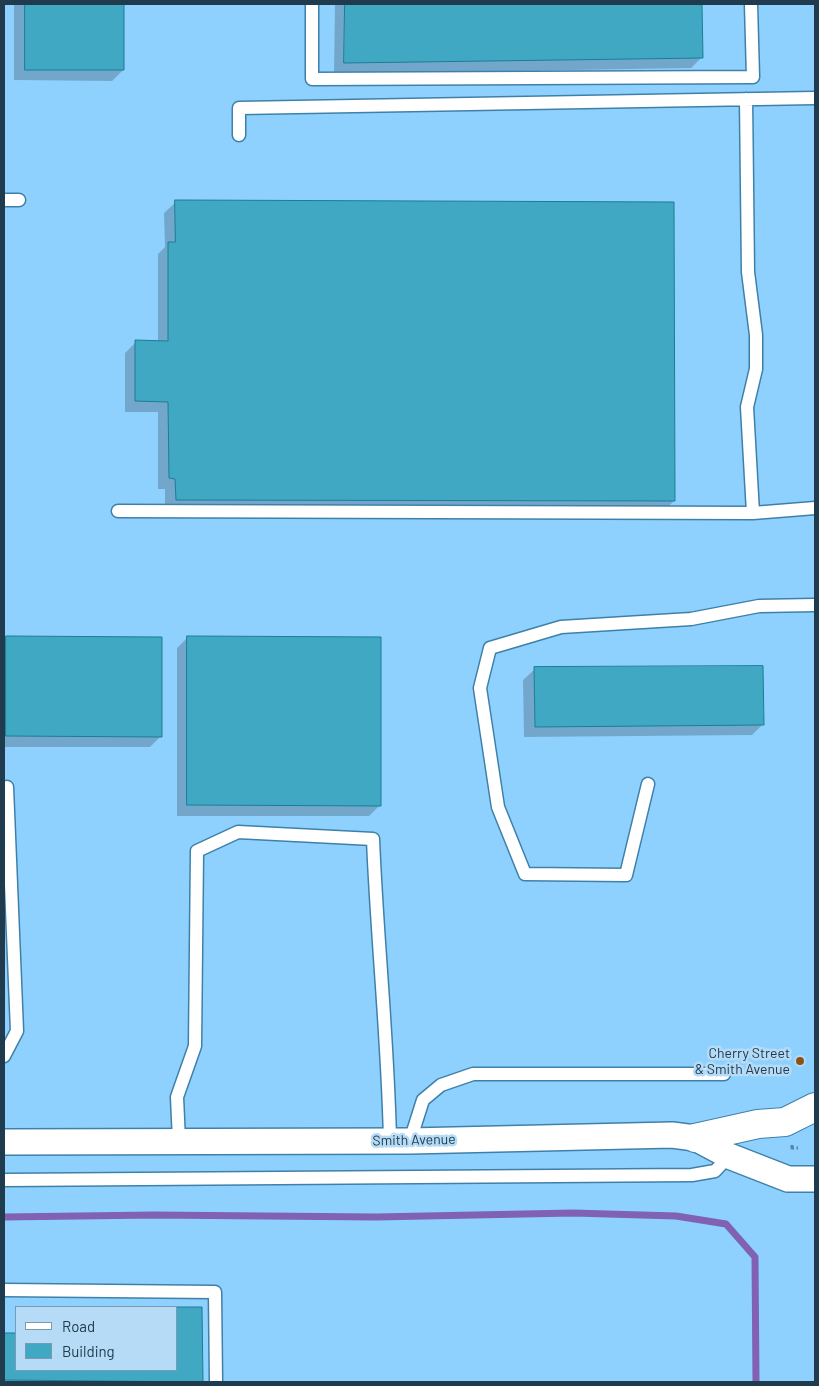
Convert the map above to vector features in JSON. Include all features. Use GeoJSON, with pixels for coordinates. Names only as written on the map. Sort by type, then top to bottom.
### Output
{"type":"FeatureCollection","features":[{"type":"Feature","properties":{"kind":"street"},"geometry":{"type":"LineString","coordinates":[[695,1138],[758,1124],[785,1122],[815,1107]]}},
{"type":"Feature","properties":{"kind":"street","name":"Smith Avenue"},"geometry":{"type":"LineString","coordinates":[[4,1142],[400,1141],[672,1135],[695,1138],[729,1156],[788,1178],[815,1179]]}},
{"type":"Feature","properties":{"kind":"lane"},"geometry":{"type":"LineString","coordinates":[[312,4],[312,78],[754,77],[752,4]]}},
{"type":"Feature","properties":{"kind":"lane"},"geometry":{"type":"LineString","coordinates":[[239,135],[239,108],[815,98]]}},
{"type":"Feature","properties":{"kind":"lane"},"geometry":{"type":"LineString","coordinates":[[746,99],[748,272],[756,335],[756,369],[747,407],[753,513]]}},
{"type":"Feature","properties":{"kind":"lane"},"geometry":{"type":"LineString","coordinates":[[4,200],[19,200]]}},
{"type":"Feature","properties":{"kind":"lane"},"geometry":{"type":"LineString","coordinates":[[118,511],[753,513],[815,508]]}},
{"type":"Feature","properties":{"kind":"lane"},"geometry":{"type":"LineString","coordinates":[[648,784],[626,874],[525,874],[498,807],[480,688],[490,648],[560,627],[691,619],[758,606],[815,605]]}},
{"type":"Feature","properties":{"kind":"lane"},"geometry":{"type":"LineString","coordinates":[[4,1056],[18,1031],[7,787]]}},
{"type":"Feature","properties":{"kind":"lane"},"geometry":{"type":"LineString","coordinates":[[179,1141],[177,1097],[195,1046],[197,851],[238,832],[373,839],[380,975],[389,1078],[400,1141]]}},
{"type":"Feature","properties":{"kind":"lane"},"geometry":{"type":"LineString","coordinates":[[400,1141],[423,1100],[441,1086],[473,1074],[724,1074]]}},
{"type":"Feature","properties":{"kind":"lane"},"geometry":{"type":"LineString","coordinates":[[4,1180],[692,1175],[715,1171],[729,1156]]}},
{"type":"Feature","properties":{"kind":"lane"},"geometry":{"type":"LineString","coordinates":[[4,1290],[215,1292],[216,1382]]}},
{"type":"Feature","properties":{"kind":"building"},"geometry":{"type":"Polygon","coordinates":[[[25,4],[124,4],[124,70],[25,70],[25,4]]]}},
{"type":"Feature","properties":{"kind":"building"},"geometry":{"type":"Polygon","coordinates":[[[345,4],[702,4],[703,58],[344,63],[345,4]]]}},
{"type":"Feature","properties":{"kind":"building"},"geometry":{"type":"Polygon","coordinates":[[[175,200],[674,202],[675,501],[176,500],[175,479],[169,478],[168,402],[135,401],[135,340],[168,341],[168,242],[175,242],[175,200]]]}},
{"type":"Feature","properties":{"kind":"building"},"geometry":{"type":"Polygon","coordinates":[[[6,636],[162,637],[162,737],[6,736],[6,636]]]}},
{"type":"Feature","properties":{"kind":"building"},"geometry":{"type":"Polygon","coordinates":[[[187,636],[381,637],[381,806],[187,805],[187,636]]]}},
{"type":"Feature","properties":{"kind":"building"},"geometry":{"type":"Polygon","coordinates":[[[763,666],[764,725],[535,727],[534,667],[763,666]]]}},
{"type":"Feature","properties":{"kind":"building"},"geometry":{"type":"Polygon","coordinates":[[[178,1307],[202,1307],[203,1382],[4,1380],[4,1333],[15,1333],[15,1371],[178,1371],[178,1307]]]}},
{"type":"Feature","properties":{"kind":"waterway"},"geometry":{"type":"LineString","coordinates":[[4,1217],[154,1215],[376,1217],[573,1213],[676,1216],[726,1224],[755,1257],[756,1382]]}},
{"type":"Feature","properties":{"kind":"place","name":"Cherry Street & Smith Avenue"},"geometry":{"type":"Point","coordinates":[800,1061]}}]}
